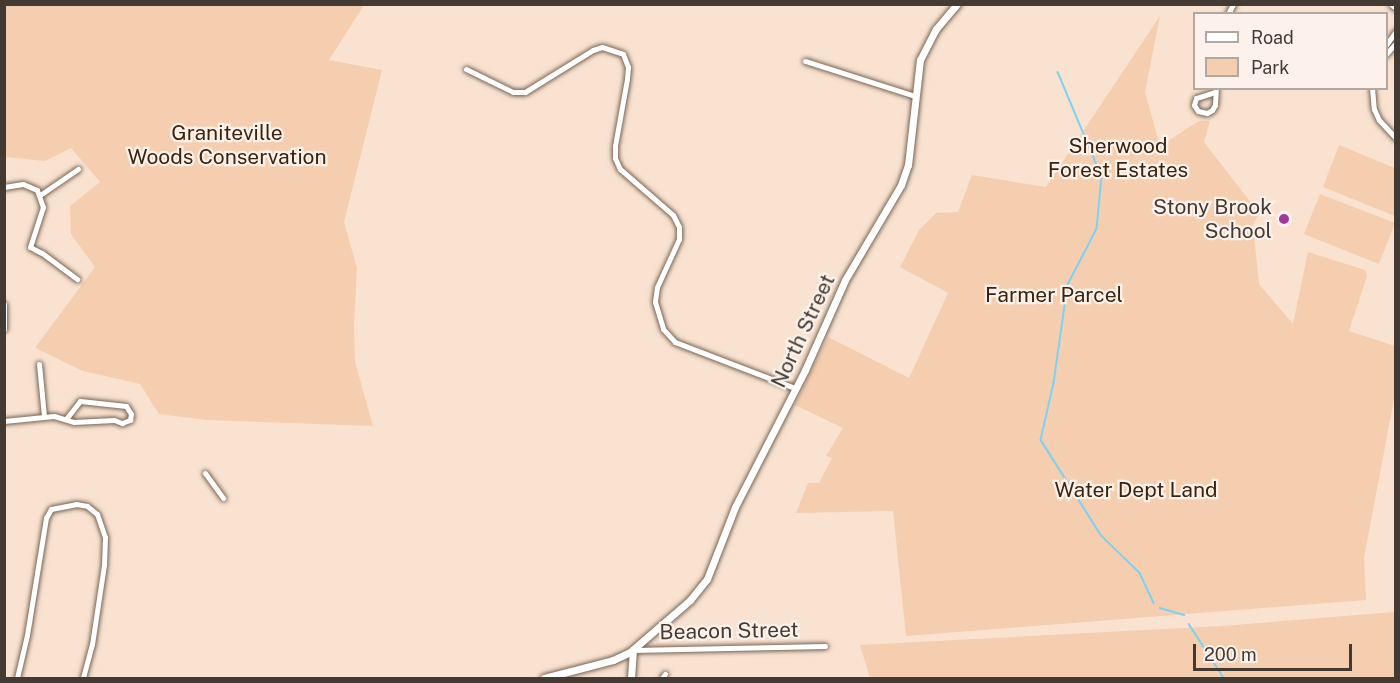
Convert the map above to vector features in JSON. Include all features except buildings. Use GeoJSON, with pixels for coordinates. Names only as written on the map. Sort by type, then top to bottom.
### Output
{"type":"FeatureCollection","features":[{"type":"Feature","properties":{"kind":"main road","name":"North Street"},"geometry":{"type":"LineString","coordinates":[[544,678],[613,660],[633,650],[690,600],[707,579],[735,507],[795,388],[849,272],[901,185],[908,165],[917,76],[924,50],[936,29],[957,4]]}},
{"type":"Feature","properties":{"kind":"main road"},"geometry":{"type":"LineString","coordinates":[[631,678],[633,650]]}},
{"type":"Feature","properties":{"kind":"street"},"geometry":{"type":"LineString","coordinates":[[466,69],[513,92],[525,92],[593,50],[602,47],[623,54],[627,67],[627,79],[615,146],[615,158],[620,169],[673,215],[679,227],[679,239],[657,287],[655,302],[663,329],[675,342],[795,388]]}},
{"type":"Feature","properties":{"kind":"street"},"geometry":{"type":"LineString","coordinates":[[805,61],[915,96]]}},
{"type":"Feature","properties":{"kind":"street"},"geometry":{"type":"LineString","coordinates":[[1215,90],[1215,105],[1212,110],[1207,113],[1198,111],[1194,105],[1196,98],[1215,90]]}},
{"type":"Feature","properties":{"kind":"street"},"geometry":{"type":"LineString","coordinates":[[1372,90],[1374,109],[1379,120],[1395,138]]}},
{"type":"Feature","properties":{"kind":"street"},"geometry":{"type":"LineString","coordinates":[[40,195],[78,169]]}},
{"type":"Feature","properties":{"kind":"street"},"geometry":{"type":"LineString","coordinates":[[4,187],[14,184],[32,186],[40,195],[43,207],[30,247],[77,279]]}},
{"type":"Feature","properties":{"kind":"street"},"geometry":{"type":"LineString","coordinates":[[4,304],[4,329]]}},
{"type":"Feature","properties":{"kind":"street"},"geometry":{"type":"LineString","coordinates":[[39,364],[44,416]]}},
{"type":"Feature","properties":{"kind":"street"},"geometry":{"type":"LineString","coordinates":[[4,421],[44,416],[74,422],[114,420],[122,423],[130,420],[131,414],[126,406],[80,401],[66,419]]}},
{"type":"Feature","properties":{"kind":"street"},"geometry":{"type":"LineString","coordinates":[[205,473],[223,498]]}},
{"type":"Feature","properties":{"kind":"street"},"geometry":{"type":"LineString","coordinates":[[17,678],[27,635],[46,518],[51,509],[76,504],[87,506],[97,514],[105,537],[104,565],[92,644],[83,678]]}},
{"type":"Feature","properties":{"kind":"street","name":"Beacon Street"},"geometry":{"type":"LineString","coordinates":[[633,650],[825,646]]}},
{"type":"Feature","properties":{"kind":"green space","name":"Graniteville Woods Conservation"},"geometry":{"type":"Polygon","coordinates":[[[4,5],[364,5],[329,60],[382,70],[344,222],[357,268],[355,362],[373,426],[207,420],[159,414],[140,384],[83,371],[35,348],[95,267],[71,234],[70,206],[100,182],[71,148],[45,161],[5,157],[4,5]]]}},
{"type":"Feature","properties":{"kind":"green space"},"geometry":{"type":"Polygon","coordinates":[[[1160,16],[1145,92],[1160,146],[1199,121],[1210,121],[1204,142],[1259,213],[1253,225],[1259,284],[1293,324],[1308,252],[1365,270],[1367,276],[1349,331],[1395,346],[1395,394],[1364,558],[1366,600],[906,636],[893,511],[796,513],[808,483],[819,483],[832,458],[826,456],[843,428],[795,405],[828,337],[909,378],[948,293],[900,267],[919,230],[936,213],[958,212],[972,175],[1046,187],[1160,16]]]}},
{"type":"Feature","properties":{"kind":"green space"},"geometry":{"type":"Polygon","coordinates":[[[1339,145],[1395,168],[1395,216],[1323,187],[1339,145]]]}},
{"type":"Feature","properties":{"kind":"green space"},"geometry":{"type":"Polygon","coordinates":[[[1320,194],[1395,223],[1379,264],[1304,234],[1320,194]]]}},
{"type":"Feature","properties":{"kind":"green space"},"geometry":{"type":"Polygon","coordinates":[[[1395,612],[1395,678],[870,678],[860,645],[1221,626],[1395,612]]]}},
{"type":"Feature","properties":{"kind":"waterway"},"geometry":{"type":"LineString","coordinates":[[1058,72],[1102,177],[1097,229],[1068,285],[1054,383],[1041,440],[1101,535],[1140,573],[1154,603]]}},
{"type":"Feature","properties":{"kind":"waterway"},"geometry":{"type":"LineString","coordinates":[[1160,608],[1184,615]]}},
{"type":"Feature","properties":{"kind":"waterway"},"geometry":{"type":"LineString","coordinates":[[1189,624],[1224,678]]}},
{"type":"Feature","properties":{"kind":"place","name":"Stony Brook School"},"geometry":{"type":"Point","coordinates":[1284,219]}},
{"type":"Feature","properties":{"kind":"park label","name":"Sherwood Forest Estates"},"geometry":{"type":"Point","coordinates":[1118,158]}},
{"type":"Feature","properties":{"kind":"park label","name":"Farmer Parcel"},"geometry":{"type":"Point","coordinates":[1054,295]}},
{"type":"Feature","properties":{"kind":"park label","name":"Water Dept Land"},"geometry":{"type":"Point","coordinates":[1136,490]}}]}
